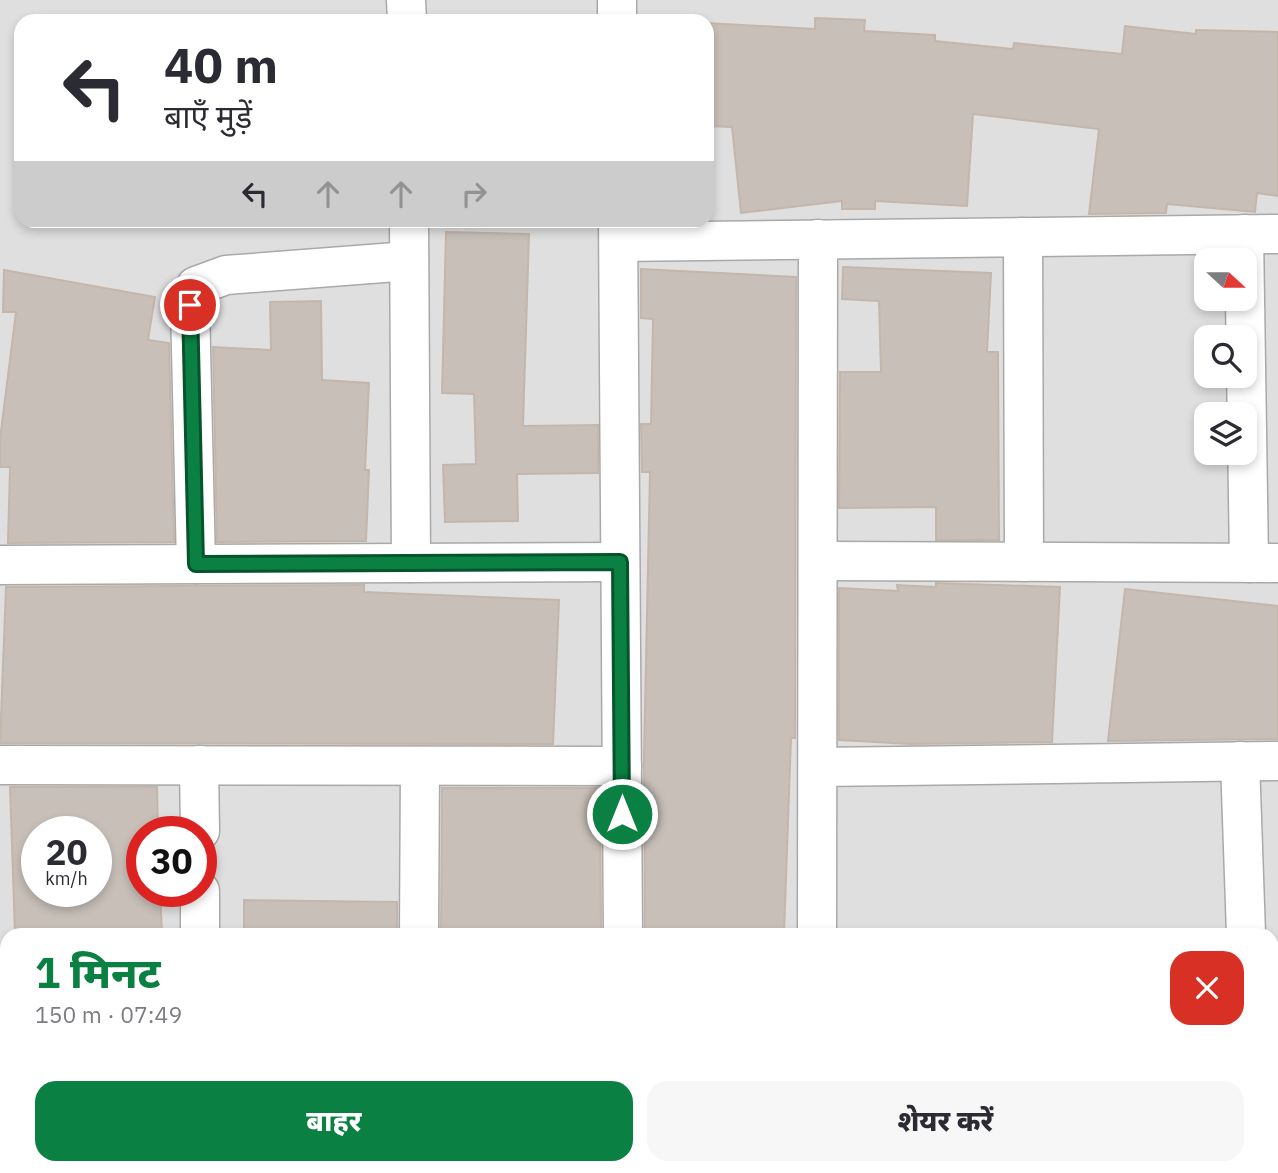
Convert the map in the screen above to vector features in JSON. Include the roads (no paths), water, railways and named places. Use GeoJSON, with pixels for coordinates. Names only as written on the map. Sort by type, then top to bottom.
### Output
{"type":"FeatureCollection","features":[{"type":"Feature","properties":{"kind":"street"},"geometry":{"type":"LineString","coordinates":[[409,228],[411,563]]}},
{"type":"Feature","properties":{"kind":"street"},"geometry":{"type":"LineString","coordinates":[[623,928],[619,231],[818,239],[1261,234],[1264,563],[818,561]]}},
{"type":"Feature","properties":{"kind":"street"},"geometry":{"type":"LineString","coordinates":[[1023,237],[1024,562]]}},
{"type":"Feature","properties":{"kind":"street"},"geometry":{"type":"LineString","coordinates":[[817,928],[818,239]]}},
{"type":"Feature","properties":{"kind":"street"},"geometry":{"type":"LineString","coordinates":[[196,564],[190,305],[196,286],[226,275],[409,261]]}},
{"type":"Feature","properties":{"kind":"street"},"geometry":{"type":"LineString","coordinates":[[0,565],[620,562]]}},
{"type":"Feature","properties":{"kind":"street"},"geometry":{"type":"LineString","coordinates":[[1240,761],[1246,928]]}},
{"type":"Feature","properties":{"kind":"street"},"geometry":{"type":"LineString","coordinates":[[818,767],[1278,761]]}},
{"type":"Feature","properties":{"kind":"street"},"geometry":{"type":"LineString","coordinates":[[0,765],[622,766]]}},
{"type":"Feature","properties":{"kind":"street"},"geometry":{"type":"LineString","coordinates":[[199,765],[200,816]]}},
{"type":"Feature","properties":{"kind":"street"},"geometry":{"type":"LineString","coordinates":[[419,928],[420,766]]}},
{"type":"Feature","properties":{"kind":"street"},"geometry":{"type":"LineString","coordinates":[[200,907],[200,928]]}}]}
